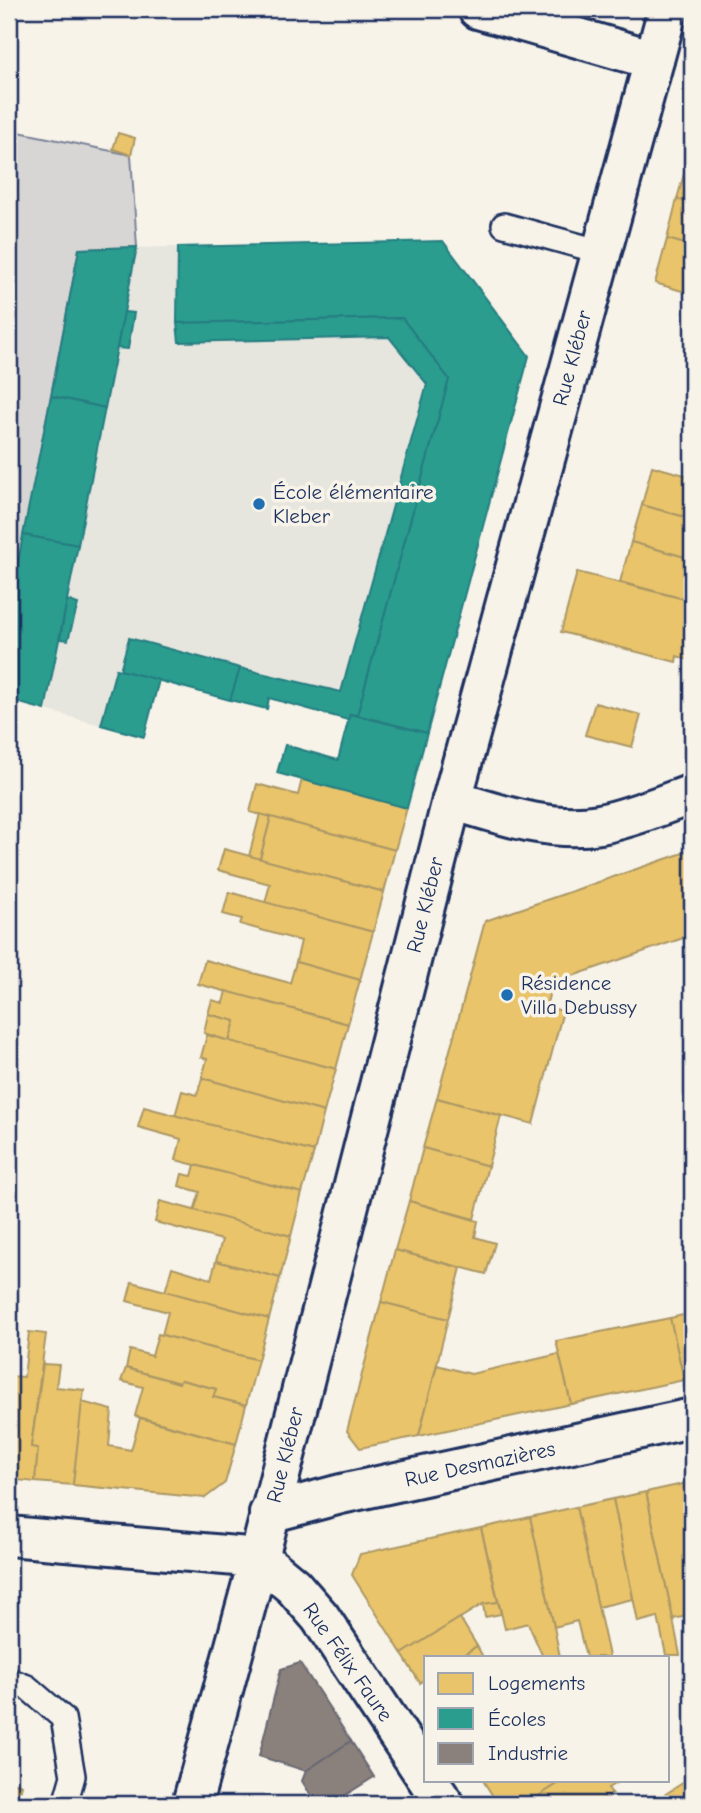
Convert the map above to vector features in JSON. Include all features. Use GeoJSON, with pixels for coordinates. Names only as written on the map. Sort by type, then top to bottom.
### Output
{"type":"FeatureCollection","features":[{"type":"Feature","properties":{"kind":"street"},"geometry":{"type":"LineString","coordinates":[[478,9],[654,60]]}},
{"type":"Feature","properties":{"kind":"street","name":"Rue Kléber"},"geometry":{"type":"LineString","coordinates":[[192,1804],[259,1558],[452,800],[668,9]]}},
{"type":"Feature","properties":{"kind":"street"},"geometry":{"type":"LineString","coordinates":[[452,800],[519,820],[562,826],[598,825],[692,794]]}},
{"type":"Feature","properties":{"kind":"street","name":"Rue Desmazières"},"geometry":{"type":"LineString","coordinates":[[270,1513],[341,1494],[692,1418]]}},
{"type":"Feature","properties":{"kind":"street"},"geometry":{"type":"LineString","coordinates":[[9,1536],[259,1558]]}},
{"type":"Feature","properties":{"kind":"street","name":"Rue Félix Faure"},"geometry":{"type":"LineString","coordinates":[[259,1558],[293,1586],[320,1617],[424,1773]]}},
{"type":"Feature","properties":{"kind":"street","name":"Rue Félix Faure"},"geometry":{"type":"LineString","coordinates":[[430,1782],[444,1804]]}},
{"type":"Feature","properties":{"kind":"lane"},"geometry":{"type":"LineString","coordinates":[[504,225],[602,252]]}},
{"type":"Feature","properties":{"kind":"lane"},"geometry":{"type":"LineString","coordinates":[[9,1680],[27,1687],[63,1718],[73,1776],[65,1804]]}},
{"type":"Feature","properties":{"kind":"shaded area"},"geometry":{"type":"Polygon","coordinates":[[[9,130],[131,155],[137,247],[79,249],[9,613],[9,130]]]}},
{"type":"Feature","properties":{"kind":"shaded area","name":"École élémentaire Kleber"},"geometry":{"type":"Polygon","coordinates":[[[443,241],[529,356],[427,733],[351,714],[348,720],[270,698],[267,709],[159,680],[144,737],[9,700],[9,612],[79,249],[443,241]]]}},
{"type":"Feature","properties":{"kind":"building: Logements"},"geometry":{"type":"Polygon","coordinates":[[[118,133],[135,138],[131,155],[113,149],[118,133]]]}},
{"type":"Feature","properties":{"kind":"building: Logements"},"geometry":{"type":"Polygon","coordinates":[[[692,145],[692,204],[677,199],[692,145]]]}},
{"type":"Feature","properties":{"kind":"building: Logements"},"geometry":{"type":"Polygon","coordinates":[[[677,199],[692,204],[692,246],[667,239],[677,199]]]}},
{"type":"Feature","properties":{"kind":"building: Logements"},"geometry":{"type":"Polygon","coordinates":[[[667,239],[692,246],[692,294],[655,283],[667,239]]]}},
{"type":"Feature","properties":{"kind":"building: Logements"},"geometry":{"type":"Polygon","coordinates":[[[652,466],[692,477],[692,519],[642,505],[652,466]]]}},
{"type":"Feature","properties":{"kind":"building: Logements"},"geometry":{"type":"Polygon","coordinates":[[[642,505],[692,519],[692,559],[631,542],[642,505]]]}},
{"type":"Feature","properties":{"kind":"building: Logements"},"geometry":{"type":"Polygon","coordinates":[[[631,542],[692,559],[692,601],[620,582],[631,542]]]}},
{"type":"Feature","properties":{"kind":"building: Logements"},"geometry":{"type":"Polygon","coordinates":[[[577,572],[692,601],[692,661],[677,656],[676,662],[561,632],[577,572]]]}},
{"type":"Feature","properties":{"kind":"building: Logements"},"geometry":{"type":"Polygon","coordinates":[[[595,703],[641,715],[632,747],[585,735],[595,703]]]}},
{"type":"Feature","properties":{"kind":"building: Logements"},"geometry":{"type":"Polygon","coordinates":[[[302,779],[407,808],[395,850],[250,812],[257,784],[298,795],[302,779]]]}},
{"type":"Feature","properties":{"kind":"building: Logements"},"geometry":{"type":"Polygon","coordinates":[[[260,814],[271,817],[260,859],[249,856],[260,814]]]}},
{"type":"Feature","properties":{"kind":"building: Logements"},"geometry":{"type":"Polygon","coordinates":[[[271,817],[395,850],[384,892],[260,859],[271,817]]]}},
{"type":"Feature","properties":{"kind":"building: Logements"},"geometry":{"type":"Polygon","coordinates":[[[224,849],[384,892],[373,932],[265,903],[270,884],[218,870],[224,849]]]}},
{"type":"Feature","properties":{"kind":"building: Logements","name":"Résidence Villa Debussy"},"geometry":{"type":"Polygon","coordinates":[[[692,850],[692,935],[552,983],[546,1007],[563,1011],[533,1124],[437,1098],[485,921],[692,850]]]}},
{"type":"Feature","properties":{"kind":"building: Logements"},"geometry":{"type":"Polygon","coordinates":[[[229,892],[373,932],[360,980],[296,962],[301,941],[240,924],[242,919],[223,914],[229,892]]]}},
{"type":"Feature","properties":{"kind":"building: Logements"},"geometry":{"type":"Polygon","coordinates":[[[205,960],[290,983],[296,962],[360,980],[348,1024],[198,984],[205,960]]]}},
{"type":"Feature","properties":{"kind":"building: Logements"},"geometry":{"type":"Polygon","coordinates":[[[226,991],[348,1024],[336,1069],[229,1041],[235,1021],[208,1014],[212,1000],[223,1003],[226,991]]]}},
{"type":"Feature","properties":{"kind":"building: Logements"},"geometry":{"type":"Polygon","coordinates":[[[208,1014],[235,1021],[229,1041],[204,1033],[208,1014]]]}},
{"type":"Feature","properties":{"kind":"building: Logements"},"geometry":{"type":"Polygon","coordinates":[[[207,1035],[336,1069],[324,1112],[202,1078],[207,1059],[201,1057],[207,1035]]]}},
{"type":"Feature","properties":{"kind":"building: Logements"},"geometry":{"type":"Polygon","coordinates":[[[202,1078],[324,1112],[314,1152],[175,1116],[182,1091],[197,1095],[202,1078]]]}},
{"type":"Feature","properties":{"kind":"building: Logements"},"geometry":{"type":"Polygon","coordinates":[[[437,1098],[501,1116],[488,1166],[423,1148],[437,1098]]]}},
{"type":"Feature","properties":{"kind":"building: Logements"},"geometry":{"type":"Polygon","coordinates":[[[144,1107],[314,1152],[302,1193],[176,1160],[181,1139],[138,1127],[144,1107]]]}},
{"type":"Feature","properties":{"kind":"building: Logements"},"geometry":{"type":"Polygon","coordinates":[[[423,1148],[488,1166],[474,1219],[409,1201],[423,1148]]]}},
{"type":"Feature","properties":{"kind":"building: Logements"},"geometry":{"type":"Polygon","coordinates":[[[195,1165],[302,1193],[291,1236],[194,1211],[200,1192],[179,1186],[182,1174],[192,1176],[195,1165]]]}},
{"type":"Feature","properties":{"kind":"building: Logements"},"geometry":{"type":"Polygon","coordinates":[[[160,1201],[291,1236],[280,1278],[216,1261],[222,1240],[155,1222],[160,1201]]]}},
{"type":"Feature","properties":{"kind":"building: Logements"},"geometry":{"type":"Polygon","coordinates":[[[409,1201],[478,1221],[475,1237],[495,1243],[486,1274],[395,1250],[409,1201]]]}},
{"type":"Feature","properties":{"kind":"building: Logements"},"geometry":{"type":"Polygon","coordinates":[[[395,1250],[461,1268],[448,1319],[381,1302],[395,1250]]]}},
{"type":"Feature","properties":{"kind":"building: Logements"},"geometry":{"type":"Polygon","coordinates":[[[216,1261],[280,1278],[269,1319],[165,1292],[172,1267],[211,1279],[216,1261]]]}},
{"type":"Feature","properties":{"kind":"building: Logements"},"geometry":{"type":"Polygon","coordinates":[[[132,1282],[269,1319],[258,1360],[162,1335],[168,1312],[127,1301],[132,1282]]]}},
{"type":"Feature","properties":{"kind":"building: Logements"},"geometry":{"type":"Polygon","coordinates":[[[381,1302],[448,1319],[419,1436],[360,1448],[347,1431],[381,1302]]]}},
{"type":"Feature","properties":{"kind":"building: Logements"},"geometry":{"type":"Polygon","coordinates":[[[692,1313],[692,1378],[684,1380],[670,1318],[692,1313]]]}},
{"type":"Feature","properties":{"kind":"building: Logements"},"geometry":{"type":"Polygon","coordinates":[[[670,1318],[684,1380],[571,1404],[556,1341],[670,1318]]]}},
{"type":"Feature","properties":{"kind":"building: Logements"},"geometry":{"type":"Polygon","coordinates":[[[29,1332],[46,1334],[31,1447],[38,1448],[35,1482],[9,1479],[9,1376],[24,1377],[29,1332]]]}},
{"type":"Feature","properties":{"kind":"building: Logements"},"geometry":{"type":"Polygon","coordinates":[[[158,1334],[258,1360],[246,1405],[213,1397],[216,1389],[181,1380],[179,1383],[126,1368],[130,1350],[152,1356],[158,1334]]]}},
{"type":"Feature","properties":{"kind":"building: Logements"},"geometry":{"type":"Polygon","coordinates":[[[559,1354],[571,1404],[419,1436],[437,1365],[471,1374],[559,1354]]]}},
{"type":"Feature","properties":{"kind":"building: Logements"},"geometry":{"type":"Polygon","coordinates":[[[43,1364],[59,1365],[56,1387],[84,1390],[73,1485],[35,1482],[38,1448],[31,1447],[43,1364]]]}},
{"type":"Feature","properties":{"kind":"building: Logements"},"geometry":{"type":"Polygon","coordinates":[[[126,1368],[179,1383],[181,1380],[216,1389],[213,1397],[246,1405],[236,1444],[135,1416],[143,1387],[121,1381],[126,1368]]]}},
{"type":"Feature","properties":{"kind":"building: Logements"},"geometry":{"type":"Polygon","coordinates":[[[82,1402],[112,1410],[109,1446],[131,1450],[140,1418],[236,1444],[225,1483],[205,1498],[73,1485],[82,1402]]]}},
{"type":"Feature","properties":{"kind":"building: Logements"},"geometry":{"type":"Polygon","coordinates":[[[692,1482],[692,1615],[673,1619],[646,1492],[692,1482]]]}},
{"type":"Feature","properties":{"kind":"building: Logements"},"geometry":{"type":"Polygon","coordinates":[[[646,1492],[680,1655],[666,1655],[658,1617],[638,1622],[613,1499],[646,1492]]]}},
{"type":"Feature","properties":{"kind":"building: Logements"},"geometry":{"type":"Polygon","coordinates":[[[613,1499],[633,1599],[598,1607],[576,1507],[613,1499]]]}},
{"type":"Feature","properties":{"kind":"building: Logements"},"geometry":{"type":"Polygon","coordinates":[[[576,1507],[609,1656],[586,1656],[577,1621],[554,1627],[530,1517],[576,1507]]]}},
{"type":"Feature","properties":{"kind":"building: Logements"},"geometry":{"type":"Polygon","coordinates":[[[530,1517],[560,1656],[543,1656],[528,1623],[505,1629],[481,1528],[530,1517]]]}},
{"type":"Feature","properties":{"kind":"building: Logements"},"geometry":{"type":"Polygon","coordinates":[[[481,1528],[498,1602],[483,1604],[402,1654],[352,1575],[360,1554],[481,1528]]]}},
{"type":"Feature","properties":{"kind":"building: Logements"},"geometry":{"type":"Polygon","coordinates":[[[498,1602],[501,1614],[485,1617],[483,1604],[498,1602]]]}},
{"type":"Feature","properties":{"kind":"building: Logements"},"geometry":{"type":"Polygon","coordinates":[[[460,1618],[477,1646],[462,1656],[424,1656],[424,1680],[420,1683],[402,1654],[460,1618]]]}},
{"type":"Feature","properties":{"kind":"building: Logements"},"geometry":{"type":"Polygon","coordinates":[[[477,1646],[482,1656],[462,1656],[477,1646]]]}},
{"type":"Feature","properties":{"kind":"building: Logements"},"geometry":{"type":"Polygon","coordinates":[[[692,1777],[692,1804],[650,1804],[692,1777]]]}},
{"type":"Feature","properties":{"kind":"building: Logements"},"geometry":{"type":"Polygon","coordinates":[[[9,1781],[22,1785],[17,1804],[9,1804],[9,1781]]]}},
{"type":"Feature","properties":{"kind":"building: Logements"},"geometry":{"type":"Polygon","coordinates":[[[484,1782],[561,1782],[526,1804],[498,1804],[484,1782]]]}},
{"type":"Feature","properties":{"kind":"building: Logements"},"geometry":{"type":"Polygon","coordinates":[[[561,1782],[618,1782],[608,1788],[612,1793],[595,1804],[526,1804],[561,1782]]]}},
{"type":"Feature","properties":{"kind":"building: Écoles"},"geometry":{"type":"Polygon","coordinates":[[[443,241],[529,356],[427,733],[357,715],[449,379],[402,318],[177,323],[178,247],[443,241]]]}},
{"type":"Feature","properties":{"kind":"building: Écoles"},"geometry":{"type":"Polygon","coordinates":[[[137,247],[105,408],[51,396],[79,249],[137,247]]]}},
{"type":"Feature","properties":{"kind":"building: Écoles"},"geometry":{"type":"Polygon","coordinates":[[[124,312],[134,313],[128,349],[117,348],[124,312]]]}},
{"type":"Feature","properties":{"kind":"building: Écoles"},"geometry":{"type":"Polygon","coordinates":[[[402,318],[449,379],[357,715],[350,714],[348,720],[269,698],[267,709],[230,700],[240,668],[341,692],[427,384],[389,337],[179,342],[177,323],[402,318]]]}},
{"type":"Feature","properties":{"kind":"building: Écoles"},"geometry":{"type":"Polygon","coordinates":[[[51,396],[105,408],[78,545],[23,535],[51,396]]]}},
{"type":"Feature","properties":{"kind":"building: Écoles"},"geometry":{"type":"Polygon","coordinates":[[[23,535],[78,545],[45,710],[9,700],[9,611],[23,535]]]}},
{"type":"Feature","properties":{"kind":"building: Écoles"},"geometry":{"type":"Polygon","coordinates":[[[67,600],[78,604],[68,640],[60,639],[67,600]]]}},
{"type":"Feature","properties":{"kind":"building: Écoles"},"geometry":{"type":"Polygon","coordinates":[[[129,638],[240,668],[230,700],[120,670],[129,638]]]}},
{"type":"Feature","properties":{"kind":"building: Écoles"},"geometry":{"type":"Polygon","coordinates":[[[116,669],[159,680],[144,737],[101,725],[116,669]]]}},
{"type":"Feature","properties":{"kind":"building: Écoles"},"geometry":{"type":"Polygon","coordinates":[[[9,700],[15,702],[9,725],[9,700]]]}},
{"type":"Feature","properties":{"kind":"building: Écoles"},"geometry":{"type":"Polygon","coordinates":[[[350,714],[427,733],[407,808],[277,773],[285,745],[338,760],[350,714]]]}},
{"type":"Feature","properties":{"kind":"building: Industrie"},"geometry":{"type":"Polygon","coordinates":[[[300,1663],[351,1741],[306,1771],[259,1756],[281,1669],[300,1663]]]}},
{"type":"Feature","properties":{"kind":"building: Industrie"},"geometry":{"type":"Polygon","coordinates":[[[351,1741],[374,1777],[331,1804],[316,1804],[302,1781],[306,1771],[351,1741]]]}},
{"type":"Feature","properties":{"kind":"place","name":"École élémentaire Kleber"},"geometry":{"type":"Point","coordinates":[259,504]}},
{"type":"Feature","properties":{"kind":"place","name":"Résidence Villa Debussy"},"geometry":{"type":"Point","coordinates":[507,995]}}]}
